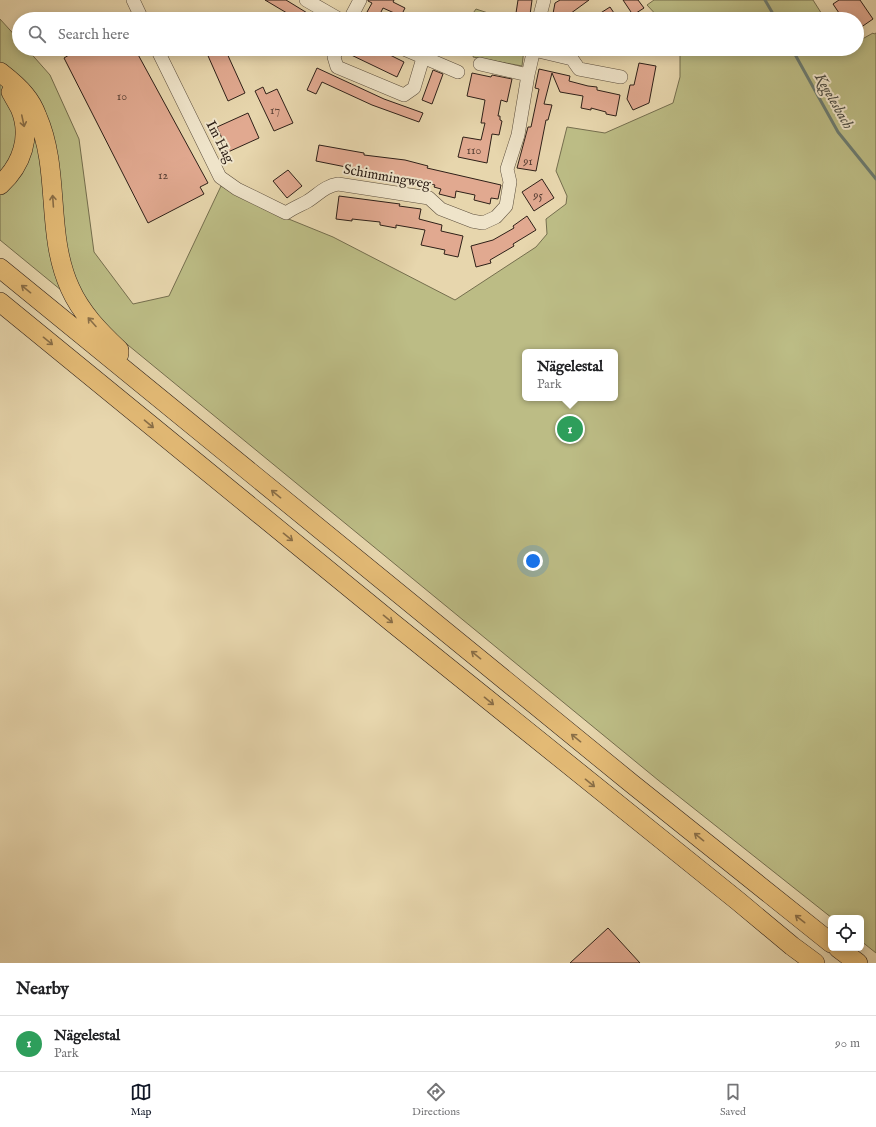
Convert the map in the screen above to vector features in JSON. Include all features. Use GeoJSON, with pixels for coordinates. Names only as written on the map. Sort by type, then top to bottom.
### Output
{"type":"FeatureCollection","features":[{"type":"Feature","properties":{"kind":"highway"},"geometry":{"type":"LineString","coordinates":[[0,73],[20,109],[24,124],[25,138],[22,154],[16,167],[8,178],[0,185]]}},
{"type":"Feature","properties":{"kind":"highway"},"geometry":{"type":"LineString","coordinates":[[0,73],[26,95],[33,106],[44,132],[50,162],[59,256],[69,288],[87,317],[119,350],[121,367]]}},
{"type":"Feature","properties":{"kind":"highway"},"geometry":{"type":"LineString","coordinates":[[0,268],[631,783],[828,941]]}},
{"type":"Feature","properties":{"kind":"highway"},"geometry":{"type":"LineString","coordinates":[[0,302],[9,315],[815,963]]}},
{"type":"Feature","properties":{"kind":"highway"},"geometry":{"type":"LineString","coordinates":[[842,951],[858,963]]}},
{"type":"Feature","properties":{"kind":"street"},"geometry":{"type":"LineString","coordinates":[[133,0],[139,12]]}},
{"type":"Feature","properties":{"kind":"street"},"geometry":{"type":"LineString","coordinates":[[306,0],[327,12]]}},
{"type":"Feature","properties":{"kind":"street"},"geometry":{"type":"LineString","coordinates":[[354,12],[360,0]]}},
{"type":"Feature","properties":{"kind":"street"},"geometry":{"type":"LineString","coordinates":[[541,12],[544,0]]}},
{"type":"Feature","properties":{"kind":"street","name":"Im Hag"},"geometry":{"type":"LineString","coordinates":[[160,56],[220,177],[237,189],[286,213],[290,210]]}},
{"type":"Feature","properties":{"kind":"street"},"geometry":{"type":"LineString","coordinates":[[334,56],[337,67],[404,95],[414,88],[423,58]]}},
{"type":"Feature","properties":{"kind":"street"},"geometry":{"type":"LineString","coordinates":[[419,56],[458,72]]}},
{"type":"Feature","properties":{"kind":"street","name":"Schimmingweg"},"geometry":{"type":"LineString","coordinates":[[290,210],[307,202],[329,185],[338,184],[429,198],[441,209],[461,218],[483,223],[490,221],[506,206],[510,182],[507,169],[518,135],[532,56]]}},
{"type":"Feature","properties":{"kind":"street","name":"Schimmingweg"},"geometry":{"type":"LineString","coordinates":[[557,56],[572,60],[579,68],[621,77]]}},
{"type":"Feature","properties":{"kind":"street"},"geometry":{"type":"LineString","coordinates":[[480,64],[528,74]]}},
{"type":"Feature","properties":{"kind":"green space"},"geometry":{"type":"Polygon","coordinates":[[[654,0],[813,0],[821,12],[654,12],[647,5],[654,0]]]}},
{"type":"Feature","properties":{"kind":"green space"},"geometry":{"type":"Polygon","coordinates":[[[476,9],[485,12],[474,12],[476,9]]]}},
{"type":"Feature","properties":{"kind":"green space"},"geometry":{"type":"Polygon","coordinates":[[[0,19],[12,32],[12,56],[33,56],[50,75],[79,139],[94,252],[133,304],[169,296],[221,186],[264,209],[333,237],[455,300],[536,247],[547,234],[546,219],[566,204],[567,196],[556,171],[567,127],[605,133],[673,103],[680,77],[680,56],[864,56],[864,38],[876,33],[876,953],[864,943],[864,915],[828,915],[658,780],[0,240],[0,19]]]}},
{"type":"Feature","properties":{"kind":"green space"},"geometry":{"type":"Polygon","coordinates":[[[473,56],[523,56],[522,66],[473,56]]]}},
{"type":"Feature","properties":{"kind":"building"},"geometry":{"type":"Polygon","coordinates":[[[265,0],[286,0],[306,12],[285,12],[265,0]]]}},
{"type":"Feature","properties":{"kind":"building"},"geometry":{"type":"Polygon","coordinates":[[[394,0],[393,2],[405,8],[403,12],[392,12],[383,8],[381,12],[367,12],[372,3],[368,1],[394,0]]]}},
{"type":"Feature","properties":{"kind":"building"},"geometry":{"type":"Polygon","coordinates":[[[518,0],[532,0],[530,12],[516,12],[518,0]]]}},
{"type":"Feature","properties":{"kind":"building"},"geometry":{"type":"Polygon","coordinates":[[[560,0],[589,0],[573,12],[553,12],[555,3],[560,0]]]}},
{"type":"Feature","properties":{"kind":"building"},"geometry":{"type":"Polygon","coordinates":[[[623,0],[638,0],[644,8],[638,12],[631,12],[623,0]]]}},
{"type":"Feature","properties":{"kind":"building"},"geometry":{"type":"Polygon","coordinates":[[[839,0],[860,0],[873,19],[864,25],[864,12],[838,12],[833,4],[839,0]]]}},
{"type":"Feature","properties":{"kind":"building"},"geometry":{"type":"Polygon","coordinates":[[[610,7],[613,12],[602,12],[610,7]]]}},
{"type":"Feature","properties":{"kind":"building"},"geometry":{"type":"Polygon","coordinates":[[[67,56],[139,56],[208,183],[200,187],[204,194],[148,223],[64,58],[67,56]]]}},
{"type":"Feature","properties":{"kind":"building"},"geometry":{"type":"Polygon","coordinates":[[[208,56],[228,56],[245,93],[228,101],[208,56]]]}},
{"type":"Feature","properties":{"kind":"building"},"geometry":{"type":"Polygon","coordinates":[[[353,56],[392,56],[404,62],[397,77],[353,56]]]}},
{"type":"Feature","properties":{"kind":"building"},"geometry":{"type":"Polygon","coordinates":[[[639,63],[656,66],[649,103],[633,110],[627,99],[630,85],[634,85],[639,63]]]}},
{"type":"Feature","properties":{"kind":"building"},"geometry":{"type":"Polygon","coordinates":[[[317,68],[384,99],[423,113],[419,122],[372,105],[322,82],[316,94],[307,90],[317,68]]]}},
{"type":"Feature","properties":{"kind":"building"},"geometry":{"type":"Polygon","coordinates":[[[539,69],[570,76],[569,81],[597,87],[597,90],[620,95],[616,116],[591,108],[591,110],[581,108],[583,96],[560,92],[552,73],[544,104],[552,105],[548,120],[546,120],[536,171],[517,168],[528,127],[531,127],[539,89],[535,88],[539,69]]]}},
{"type":"Feature","properties":{"kind":"building"},"geometry":{"type":"Polygon","coordinates":[[[433,70],[443,74],[432,104],[422,100],[433,70]]]}},
{"type":"Feature","properties":{"kind":"building"},"geometry":{"type":"Polygon","coordinates":[[[472,73],[512,79],[507,102],[501,100],[498,116],[500,116],[500,120],[502,121],[499,135],[492,134],[487,163],[458,157],[463,137],[481,140],[485,123],[481,123],[485,100],[467,96],[472,73]]]}},
{"type":"Feature","properties":{"kind":"building"},"geometry":{"type":"Polygon","coordinates":[[[263,87],[266,94],[277,89],[293,123],[274,131],[255,91],[263,87]]]}},
{"type":"Feature","properties":{"kind":"building"},"geometry":{"type":"Polygon","coordinates":[[[248,113],[259,138],[228,152],[217,127],[248,113]]]}},
{"type":"Feature","properties":{"kind":"building"},"geometry":{"type":"Polygon","coordinates":[[[319,145],[364,153],[364,155],[405,160],[428,166],[427,168],[501,185],[498,199],[491,198],[490,204],[474,200],[475,195],[456,191],[455,198],[439,194],[441,189],[434,187],[435,185],[346,170],[346,167],[316,161],[319,145]]]}},
{"type":"Feature","properties":{"kind":"building"},"geometry":{"type":"Polygon","coordinates":[[[288,170],[302,186],[287,198],[273,181],[288,170]]]}},
{"type":"Feature","properties":{"kind":"building"},"geometry":{"type":"Polygon","coordinates":[[[542,179],[554,198],[534,211],[522,192],[542,179]]]}},
{"type":"Feature","properties":{"kind":"building"},"geometry":{"type":"Polygon","coordinates":[[[339,196],[400,204],[399,206],[421,209],[419,219],[442,225],[441,231],[463,236],[458,257],[444,254],[445,250],[421,245],[425,230],[396,225],[396,228],[380,225],[380,222],[336,219],[339,196]]]}},
{"type":"Feature","properties":{"kind":"building"},"geometry":{"type":"Polygon","coordinates":[[[527,216],[536,230],[513,244],[514,246],[490,260],[491,263],[476,267],[471,246],[493,240],[514,228],[513,226],[527,216]]]}},
{"type":"Feature","properties":{"kind":"building"},"geometry":{"type":"Polygon","coordinates":[[[608,928],[640,963],[570,963],[608,928]]]}},
{"type":"Feature","properties":{"kind":"waterway","name":"Kegelesbach"},"geometry":{"type":"LineString","coordinates":[[765,0],[772,12]]}},
{"type":"Feature","properties":{"kind":"waterway","name":"Kegelesbach"},"geometry":{"type":"LineString","coordinates":[[796,56],[838,132],[876,179]]}},
{"type":"Feature","properties":{"kind":"place","name":"Nägelestal"},"geometry":{"type":"Point","coordinates":[570,429]}}]}
